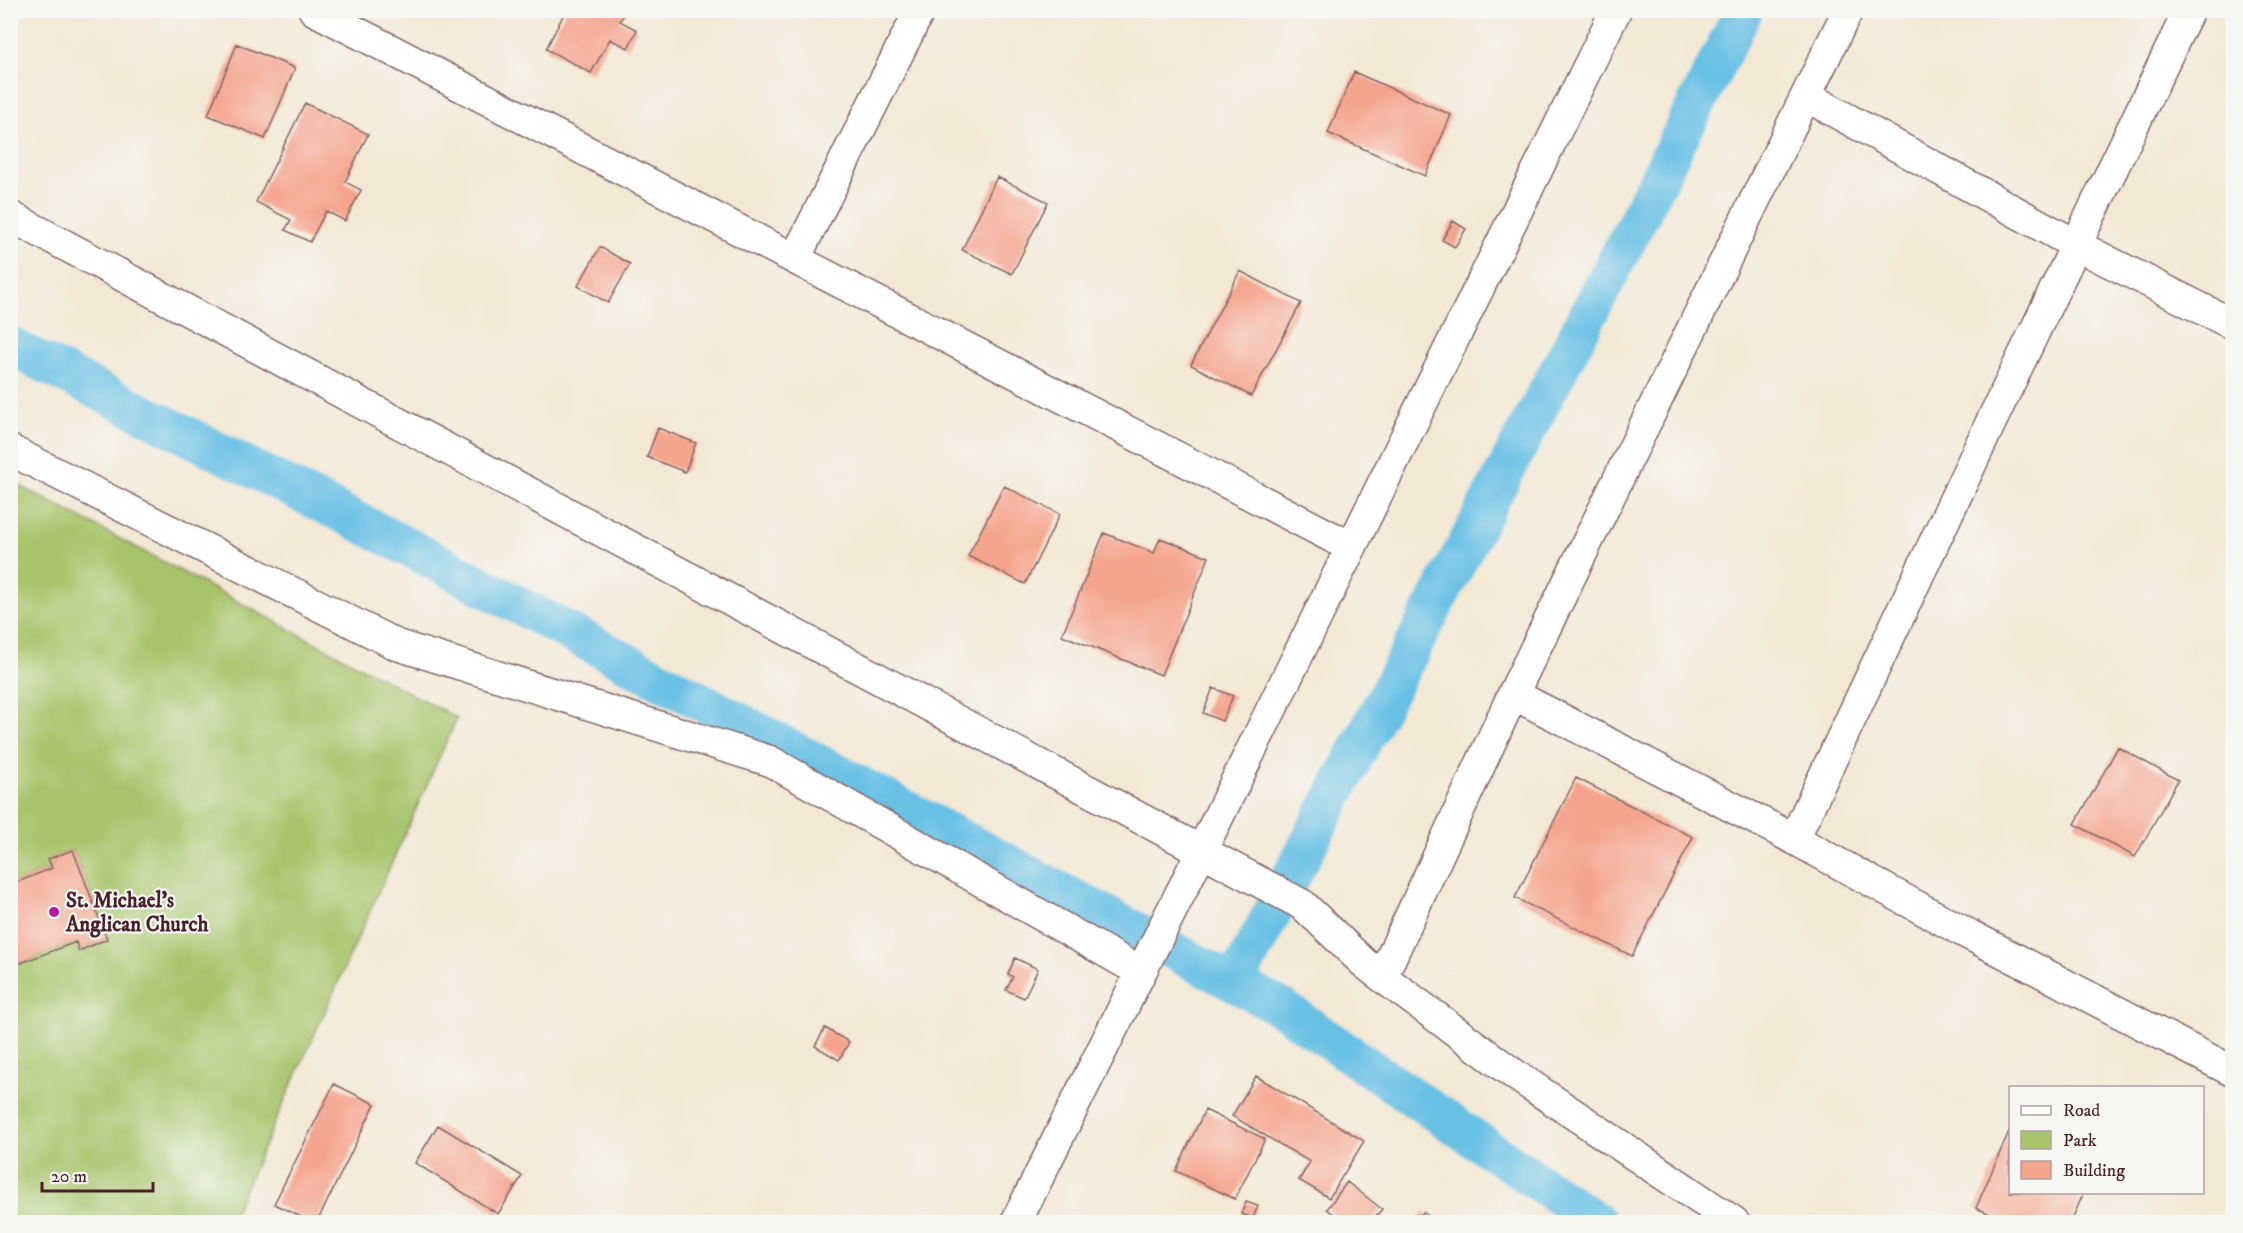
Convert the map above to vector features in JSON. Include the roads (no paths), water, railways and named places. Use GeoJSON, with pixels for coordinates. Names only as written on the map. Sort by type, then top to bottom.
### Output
{"type":"FeatureCollection","features":[{"type":"Feature","properties":{"kind":"street"},"geometry":{"type":"LineString","coordinates":[[314,10],[1351,547]]}},
{"type":"Feature","properties":{"kind":"street"},"geometry":{"type":"LineString","coordinates":[[795,259],[920,10]]}},
{"type":"Feature","properties":{"kind":"street"},"geometry":{"type":"LineString","coordinates":[[1016,1222],[1616,10]]}},
{"type":"Feature","properties":{"kind":"street"},"geometry":{"type":"LineString","coordinates":[[1382,977],[1513,694],[1848,10]]}},
{"type":"Feature","properties":{"kind":"street"},"geometry":{"type":"LineString","coordinates":[[1794,839],[2189,10]]}},
{"type":"Feature","properties":{"kind":"street"},"geometry":{"type":"LineString","coordinates":[[1806,96],[2076,245],[2232,324]]}},
{"type":"Feature","properties":{"kind":"street"},"geometry":{"type":"LineString","coordinates":[[10,216],[1303,905],[1364,963],[1511,1072],[1734,1222]]}},
{"type":"Feature","properties":{"kind":"street"},"geometry":{"type":"LineString","coordinates":[[10,450],[397,645],[770,761],[1141,972]]}},
{"type":"Feature","properties":{"kind":"street"},"geometry":{"type":"LineString","coordinates":[[1513,694],[1794,839],[1964,932],[2232,1071]]}},
{"type":"Feature","properties":{"kind":"waterway"},"geometry":{"type":"LineString","coordinates":[[1235,983],[1630,235],[1744,10]]}},
{"type":"Feature","properties":{"kind":"waterway"},"geometry":{"type":"LineString","coordinates":[[10,346],[412,549],[1282,1008],[1597,1222]]}},
{"type":"Feature","properties":{"kind":"place","name":"St. Michael’s Anglican Church"},"geometry":{"type":"Point","coordinates":[54,912]}}]}
